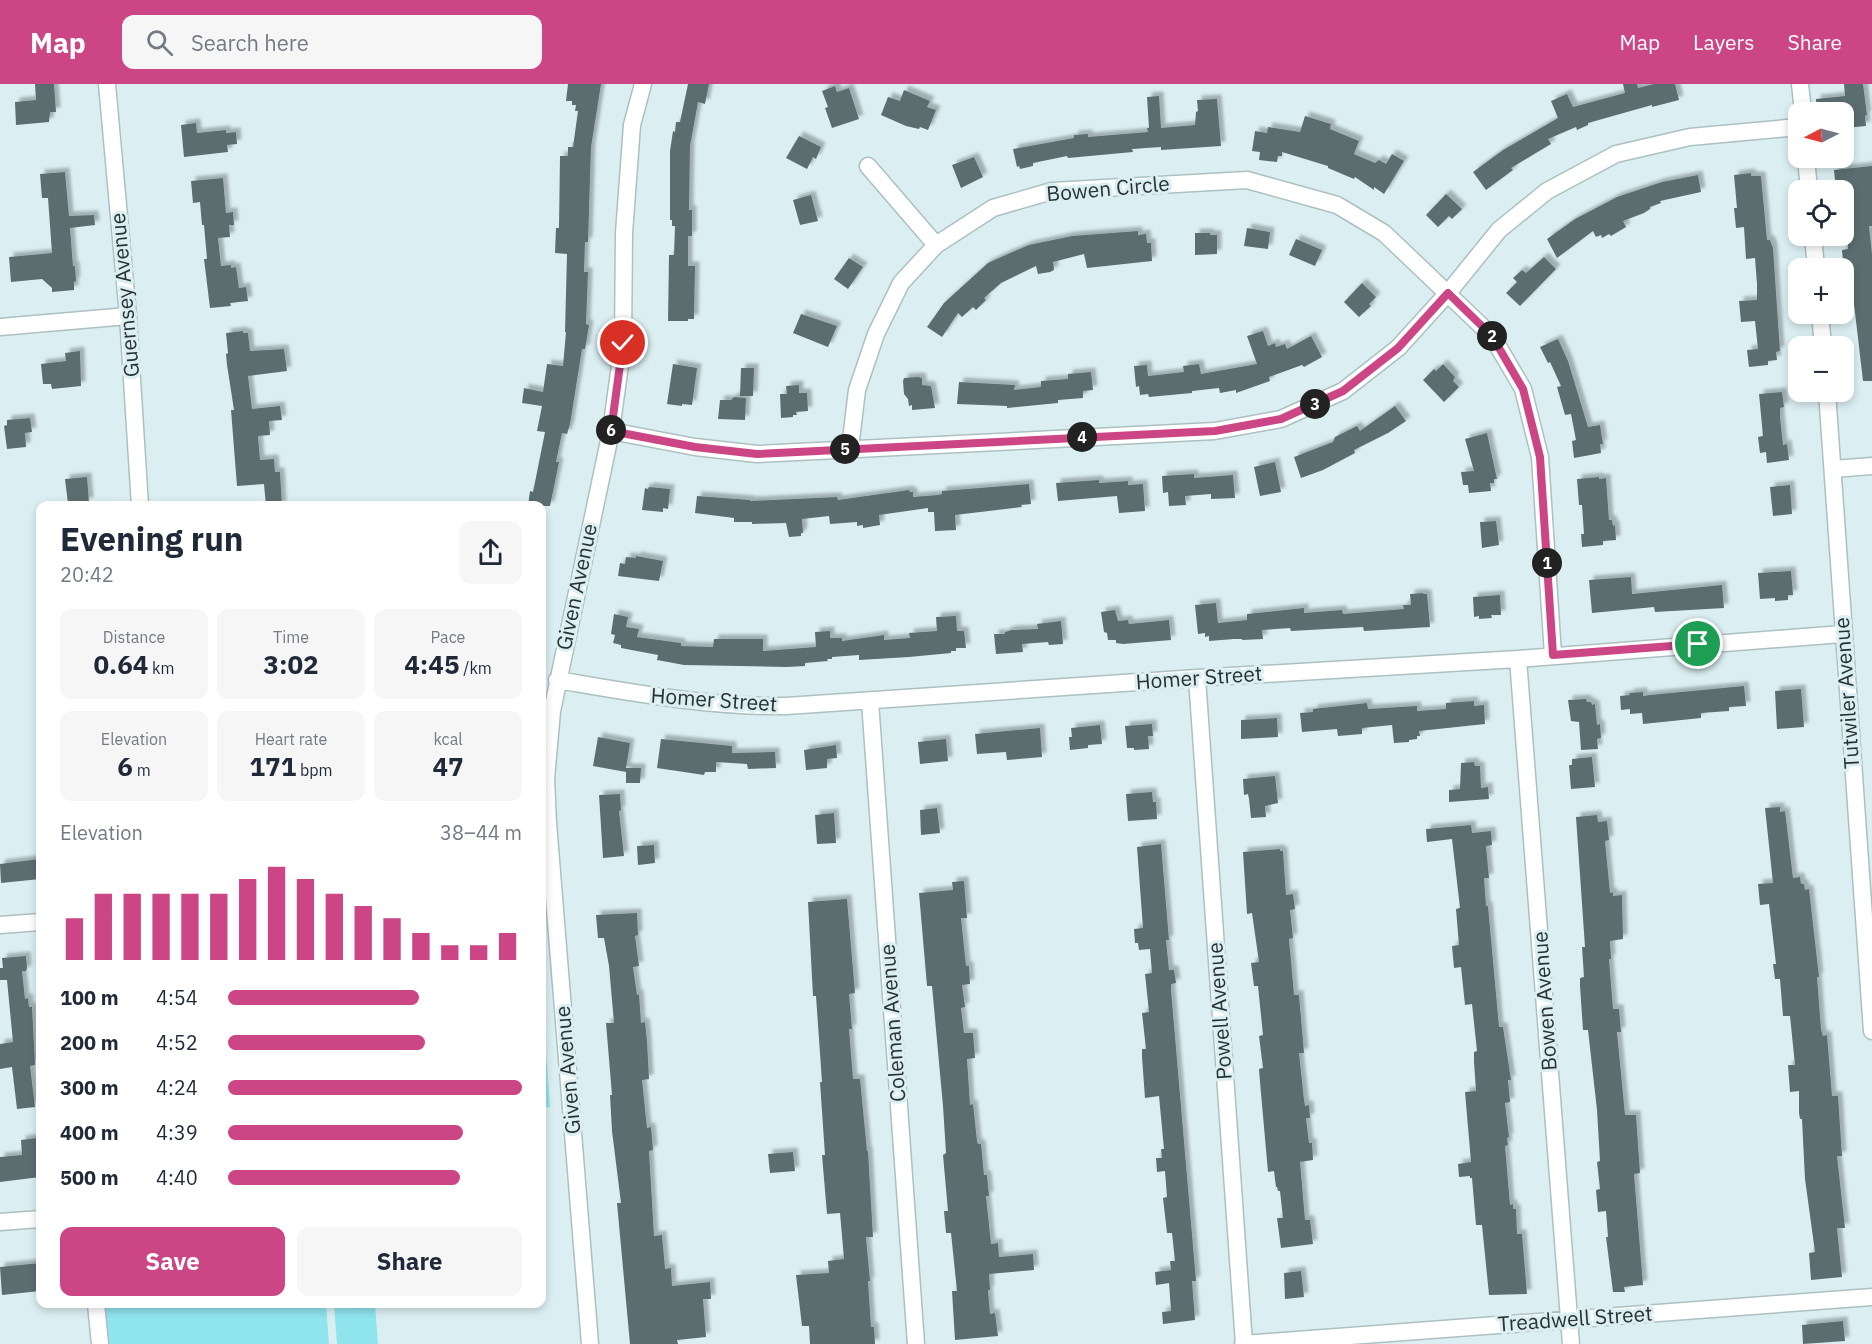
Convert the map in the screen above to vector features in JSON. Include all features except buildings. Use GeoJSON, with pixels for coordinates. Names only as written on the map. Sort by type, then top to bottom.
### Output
{"type":"FeatureCollection","features":[{"type":"Feature","properties":{"kind":"street","name":"Guernsey Avenue"},"geometry":{"type":"LineString","coordinates":[[106,84],[128,316],[140,501]]}},
{"type":"Feature","properties":{"kind":"street","name":"Given Avenue"},"geometry":{"type":"LineString","coordinates":[[590,1344],[547,890],[546,779],[548,739],[557,680],[611,431],[623,343],[624,233],[632,125],[643,84]]}},
{"type":"Feature","properties":{"kind":"street"},"geometry":{"type":"LineString","coordinates":[[1800,84],[1802,102]]}},
{"type":"Feature","properties":{"kind":"street"},"geometry":{"type":"LineString","coordinates":[[611,431],[695,447],[757,454],[1215,431],[1281,419],[1343,391],[1398,348],[1448,293],[1499,230],[1547,191],[1616,154],[1690,137],[1788,128]]}},
{"type":"Feature","properties":{"kind":"street"},"geometry":{"type":"LineString","coordinates":[[868,166],[936,245]]}},
{"type":"Feature","properties":{"kind":"street","name":"Bowen Circle"},"geometry":{"type":"LineString","coordinates":[[850,448],[857,390],[876,334],[902,284],[936,245],[993,208],[1052,191],[1247,180],[1337,205],[1384,233],[1448,293]]}},
{"type":"Feature","properties":{"kind":"street"},"geometry":{"type":"LineString","coordinates":[[1448,293],[1492,336],[1523,389],[1540,457],[1553,655]]}},
{"type":"Feature","properties":{"kind":"street"},"geometry":{"type":"LineString","coordinates":[[0,327],[128,316]]}},
{"type":"Feature","properties":{"kind":"street","name":"Tutwiler Avenue"},"geometry":{"type":"LineString","coordinates":[[1828,402],[1842,634],[1872,1031]]}},
{"type":"Feature","properties":{"kind":"street"},"geometry":{"type":"LineString","coordinates":[[1833,469],[1872,466]]}},
{"type":"Feature","properties":{"kind":"street","name":"Homer Street"},"geometry":{"type":"LineString","coordinates":[[557,680],[688,702],[786,706],[1518,659],[1842,634]]}},
{"type":"Feature","properties":{"kind":"street","name":"Bowen Avenue"},"geometry":{"type":"LineString","coordinates":[[1518,659],[1571,1344]]}},
{"type":"Feature","properties":{"kind":"street","name":"Powell Avenue"},"geometry":{"type":"LineString","coordinates":[[1197,678],[1244,1344]]}},
{"type":"Feature","properties":{"kind":"street","name":"Coleman Avenue"},"geometry":{"type":"LineString","coordinates":[[870,701],[916,1344]]}},
{"type":"Feature","properties":{"kind":"street"},"geometry":{"type":"LineString","coordinates":[[0,925],[36,922]]}},
{"type":"Feature","properties":{"kind":"street"},"geometry":{"type":"LineString","coordinates":[[0,1222],[36,1219]]}},
{"type":"Feature","properties":{"kind":"street","name":"Treadwell Street"},"geometry":{"type":"LineString","coordinates":[[1244,1344],[1872,1297]]}},
{"type":"Feature","properties":{"kind":"street"},"geometry":{"type":"LineString","coordinates":[[96,1308],[100,1344]]}},
{"type":"Feature","properties":{"kind":"shaded area"},"geometry":{"type":"Polygon","coordinates":[[[546,1051],[550,1107],[546,1108],[546,1051]]]}},
{"type":"Feature","properties":{"kind":"shaded area"},"geometry":{"type":"Polygon","coordinates":[[[105,1308],[326,1308],[329,1344],[108,1344],[105,1308]]]}},
{"type":"Feature","properties":{"kind":"shaded area"},"geometry":{"type":"Polygon","coordinates":[[[334,1308],[375,1308],[378,1344],[337,1344],[334,1308]]]}},
{"type":"Feature","properties":{"kind":"route"},"geometry":{"type":"LineString","coordinates":[[623,343],[611,431],[695,447],[757,454],[1215,431],[1281,419],[1343,391],[1398,348],[1448,293],[1492,336],[1523,389],[1540,457],[1553,655],[1698,644]]}}]}
